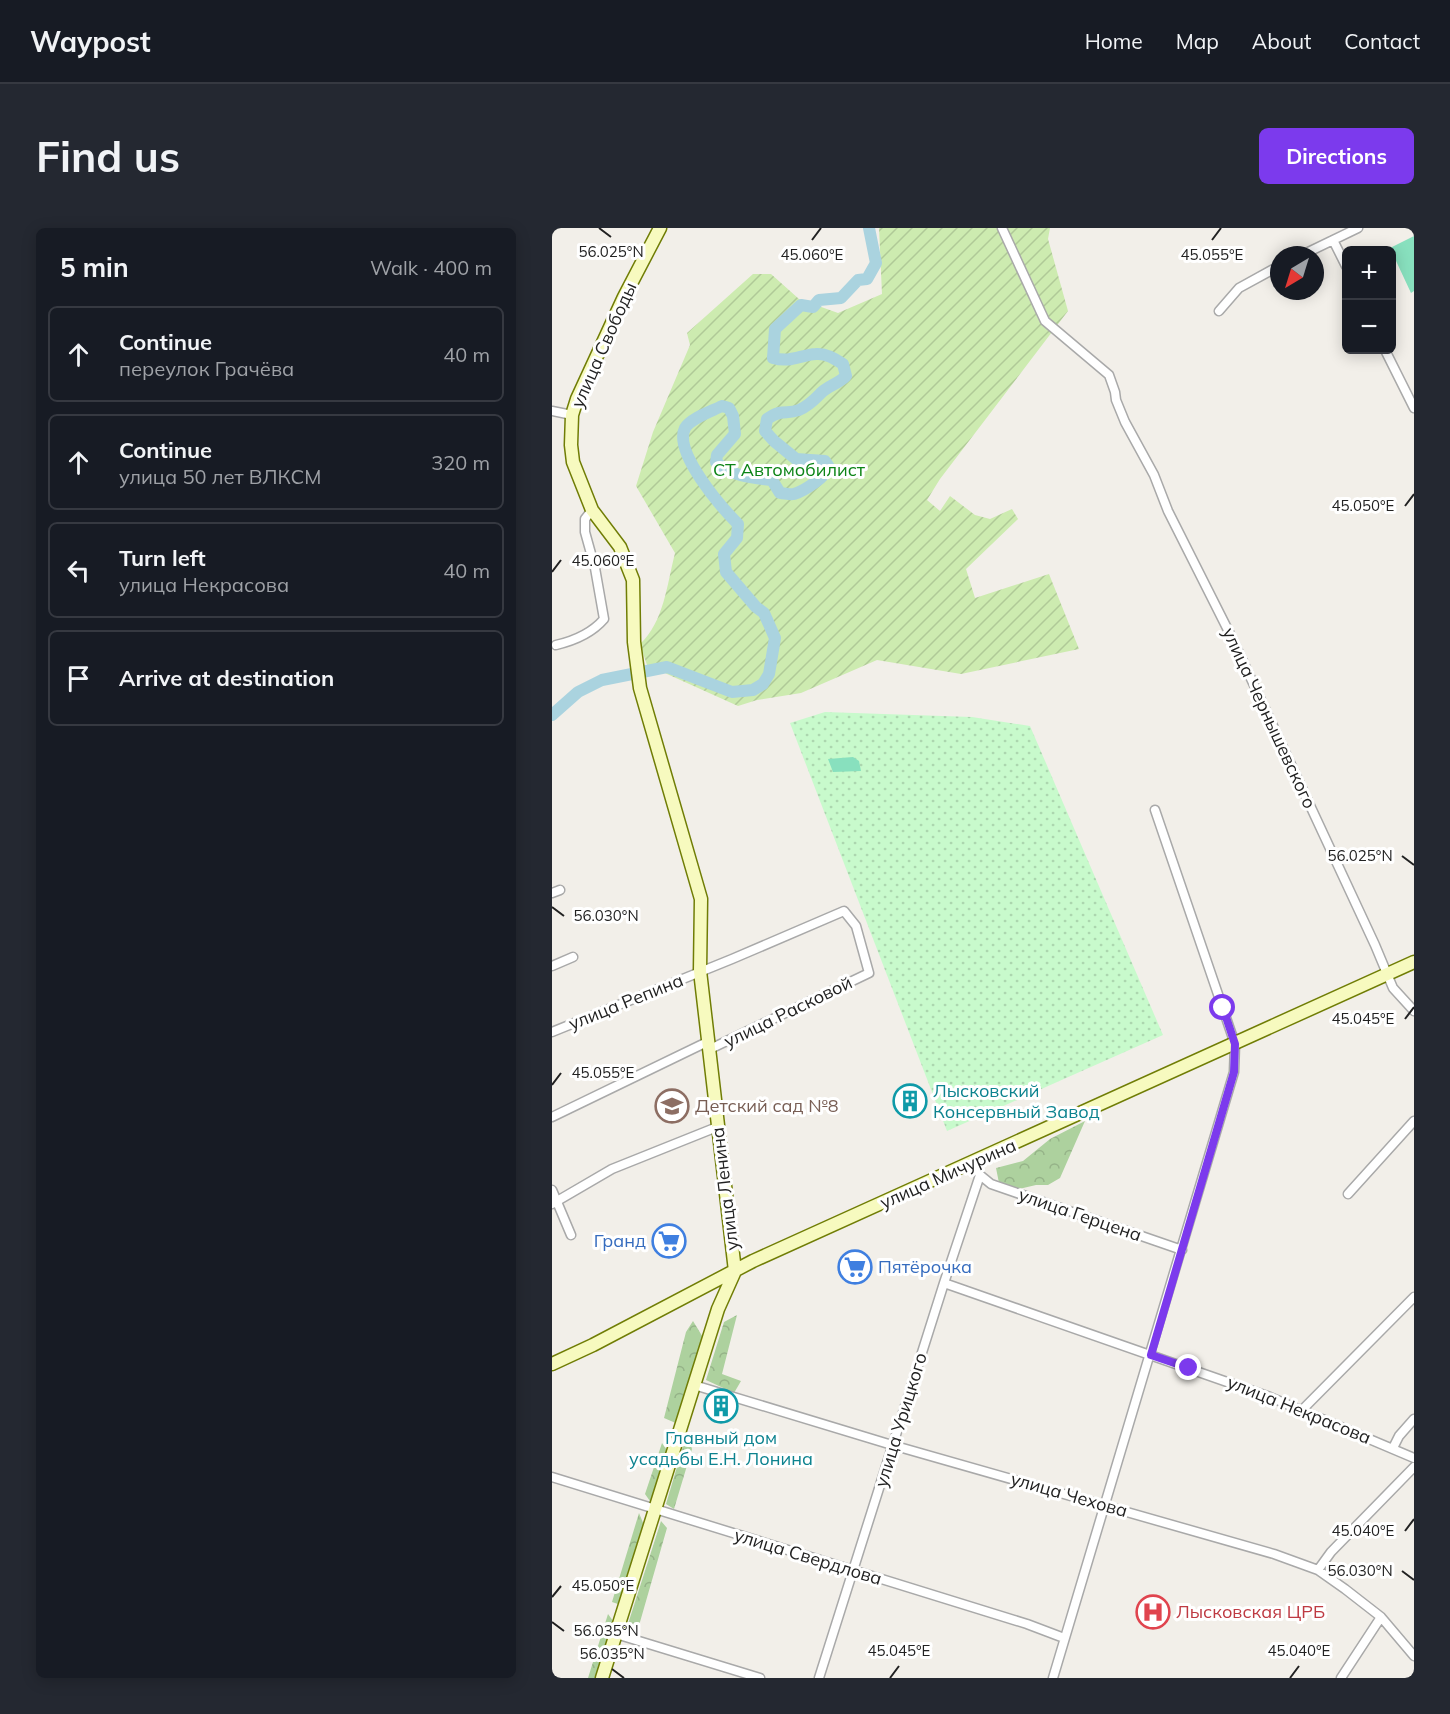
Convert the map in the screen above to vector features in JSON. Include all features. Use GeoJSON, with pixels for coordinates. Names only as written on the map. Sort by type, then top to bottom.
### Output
{"type":"FeatureCollection","features":[{"type":"Feature","properties":{"kind":"main road","name":"улица Свободы"},"geometry":{"type":"LineString","coordinates":[[634,642],[633,580],[620,547],[592,510],[573,462],[572,415],[594,361],[660,228]]}},
{"type":"Feature","properties":{"kind":"main road","name":"улица Ленина"},"geometry":{"type":"LineString","coordinates":[[602,1678],[718,1309],[735,1271],[700,971],[701,899],[640,688],[634,642]]}},
{"type":"Feature","properties":{"kind":"main road","name":"улица Мичурина"},"geometry":{"type":"LineString","coordinates":[[552,1364],[735,1271],[1414,962]]}},
{"type":"Feature","properties":{"kind":"main road"},"geometry":{"type":"LineString","coordinates":[[700,1288],[712,1295],[718,1309]]}},
{"type":"Feature","properties":{"kind":"street","name":"улица Чернышевского"},"geometry":{"type":"LineString","coordinates":[[1002,228],[1045,321],[1109,375],[1125,422],[1154,475],[1168,511],[1233,640],[1393,988],[1414,1011]]}},
{"type":"Feature","properties":{"kind":"street"},"geometry":{"type":"LineString","coordinates":[[1321,246],[1333,240],[1341,231],[1358,228]]}},
{"type":"Feature","properties":{"kind":"street"},"geometry":{"type":"LineString","coordinates":[[1333,240],[1342,257]]}},
{"type":"Feature","properties":{"kind":"street"},"geometry":{"type":"LineString","coordinates":[[1219,311],[1239,288],[1270,271]]}},
{"type":"Feature","properties":{"kind":"street"},"geometry":{"type":"LineString","coordinates":[[1387,354],[1414,408]]}},
{"type":"Feature","properties":{"kind":"street"},"geometry":{"type":"LineString","coordinates":[[552,411],[572,415]]}},
{"type":"Feature","properties":{"kind":"street"},"geometry":{"type":"LineString","coordinates":[[556,645],[569,642],[588,632],[604,619],[595,568],[585,532],[585,519],[592,510]]}},
{"type":"Feature","properties":{"kind":"street"},"geometry":{"type":"LineString","coordinates":[[1053,1678],[1234,1072],[1235,1044],[1155,810]]}},
{"type":"Feature","properties":{"kind":"street","name":"улица Репина"},"geometry":{"type":"LineString","coordinates":[[552,1032],[732,959],[844,910],[856,926],[869,973]]}},
{"type":"Feature","properties":{"kind":"street"},"geometry":{"type":"LineString","coordinates":[[552,966],[573,957]]}},
{"type":"Feature","properties":{"kind":"street","name":"улица Расковой"},"geometry":{"type":"LineString","coordinates":[[552,1117],[869,973]]}},
{"type":"Feature","properties":{"kind":"street"},"geometry":{"type":"LineString","coordinates":[[1348,1194],[1414,1121]]}},
{"type":"Feature","properties":{"kind":"street"},"geometry":{"type":"LineString","coordinates":[[555,1203],[612,1169],[717,1127]]}},
{"type":"Feature","properties":{"kind":"street"},"geometry":{"type":"LineString","coordinates":[[974,1163],[980,1175]]}},
{"type":"Feature","properties":{"kind":"street","name":"улица Герцена"},"geometry":{"type":"LineString","coordinates":[[980,1175],[991,1184],[1182,1250]]}},
{"type":"Feature","properties":{"kind":"street","name":"улица Урицкого"},"geometry":{"type":"LineString","coordinates":[[819,1678],[980,1175]]}},
{"type":"Feature","properties":{"kind":"street"},"geometry":{"type":"LineString","coordinates":[[552,1190],[555,1203],[571,1235]]}},
{"type":"Feature","properties":{"kind":"street","name":"улица Некрасова"},"geometry":{"type":"LineString","coordinates":[[944,1283],[1303,1409],[1414,1458]]}},
{"type":"Feature","properties":{"kind":"street"},"geometry":{"type":"LineString","coordinates":[[1303,1409],[1414,1297]]}},
{"type":"Feature","properties":{"kind":"street","name":"улица Чехова"},"geometry":{"type":"LineString","coordinates":[[694,1385],[892,1445],[1274,1554],[1318,1570],[1381,1617],[1414,1656]]}},
{"type":"Feature","properties":{"kind":"street"},"geometry":{"type":"LineString","coordinates":[[1393,1448],[1399,1436],[1414,1419]]}},
{"type":"Feature","properties":{"kind":"street"},"geometry":{"type":"LineString","coordinates":[[1318,1570],[1331,1552],[1414,1467]]}},
{"type":"Feature","properties":{"kind":"street","name":"улица Свердлова"},"geometry":{"type":"LineString","coordinates":[[552,1477],[1027,1624],[1064,1638]]}},
{"type":"Feature","properties":{"kind":"street"},"geometry":{"type":"LineString","coordinates":[[1341,1678],[1381,1617]]}},
{"type":"Feature","properties":{"kind":"street"},"geometry":{"type":"LineString","coordinates":[[616,1634],[760,1678]]}},
{"type":"Feature","properties":{"kind":"green space","name":"СТ Автомобилист"},"geometry":{"type":"Polygon","coordinates":[[[879,228],[1050,228],[1048,239],[1068,311],[940,479],[927,500],[940,511],[950,496],[975,515],[990,519],[1012,509],[1018,519],[966,569],[975,598],[1049,574],[1079,649],[961,674],[877,660],[801,693],[757,700],[738,706],[647,665],[640,644],[660,614],[675,553],[636,486],[653,432],[690,345],[687,333],[753,274],[771,274],[799,299],[838,313],[882,294],[879,228]]]}},
{"type":"Feature","properties":{"kind":"green space"},"geometry":{"type":"Polygon","coordinates":[[[1414,236],[1414,291],[1411,293],[1396,261],[1396,246],[1394,246],[1414,236]]]}},
{"type":"Feature","properties":{"kind":"green space"},"geometry":{"type":"Polygon","coordinates":[[[825,712],[972,717],[1030,726],[1163,1035],[947,1131],[790,723],[825,712]]]}},
{"type":"Feature","properties":{"kind":"green space"},"geometry":{"type":"Polygon","coordinates":[[[853,757],[859,761],[861,771],[833,772],[828,759],[853,757]]]}},
{"type":"Feature","properties":{"kind":"green space"},"geometry":{"type":"Polygon","coordinates":[[[1085,1121],[1060,1178],[1048,1185],[1019,1189],[999,1183],[996,1168],[1023,1161],[1050,1139],[1085,1121]]]}},
{"type":"Feature","properties":{"kind":"green space"},"geometry":{"type":"Polygon","coordinates":[[[737,1315],[722,1374],[741,1381],[734,1393],[706,1380],[724,1322],[737,1315]]]}},
{"type":"Feature","properties":{"kind":"green space"},"geometry":{"type":"Polygon","coordinates":[[[693,1321],[704,1339],[678,1424],[664,1418],[686,1332],[693,1321]]]}},
{"type":"Feature","properties":{"kind":"green space"},"geometry":{"type":"Polygon","coordinates":[[[687,1433],[692,1449],[674,1509],[666,1504],[687,1433]]]}},
{"type":"Feature","properties":{"kind":"green space"},"geometry":{"type":"Polygon","coordinates":[[[662,1443],[669,1453],[652,1504],[645,1494],[662,1443]]]}},
{"type":"Feature","properties":{"kind":"green space"},"geometry":{"type":"Polygon","coordinates":[[[639,1513],[646,1530],[621,1605],[612,1602],[639,1513]]]}},
{"type":"Feature","properties":{"kind":"green space"},"geometry":{"type":"Polygon","coordinates":[[[661,1521],[667,1528],[638,1629],[627,1627],[661,1521]]]}},
{"type":"Feature","properties":{"kind":"green space"},"geometry":{"type":"Polygon","coordinates":[[[608,1614],[616,1625],[598,1678],[588,1678],[608,1614]]]}},
{"type":"Feature","properties":{"kind":"waterway"},"geometry":{"type":"LineString","coordinates":[[552,715],[578,692],[602,680],[667,667],[732,692],[753,690],[763,684],[769,674],[775,638],[764,613],[726,572],[724,554],[737,538],[738,524],[701,479],[692,464],[683,438],[685,428],[692,421],[722,406],[729,408],[733,416],[735,434],[717,455],[716,462],[722,467],[742,476],[772,480],[780,493],[789,494],[803,490],[824,475],[829,467],[825,461],[796,459],[774,441],[765,431],[767,419],[777,414],[799,410],[809,404],[846,376],[843,364],[820,354],[790,359],[773,358],[775,329],[801,305],[813,307],[819,300],[841,298],[858,280],[867,279],[876,263],[869,228]]}},
{"type":"Feature","properties":{"kind":"place","name":"Лысковский Консервный Завод"},"geometry":{"type":"Point","coordinates":[910,1101]}},
{"type":"Feature","properties":{"kind":"place","name":"Детский сад №8"},"geometry":{"type":"Point","coordinates":[672,1106]}},
{"type":"Feature","properties":{"kind":"place","name":"Гранд"},"geometry":{"type":"Point","coordinates":[669,1241]}},
{"type":"Feature","properties":{"kind":"place","name":"Пятёрочка"},"geometry":{"type":"Point","coordinates":[855,1267]}},
{"type":"Feature","properties":{"kind":"place","name":"Главный дом усадьбы Е.Н. Лонина"},"geometry":{"type":"Point","coordinates":[721,1406]}},
{"type":"Feature","properties":{"kind":"place","name":"Лысковская ЦРБ"},"geometry":{"type":"Point","coordinates":[1153,1612]}},
{"type":"Feature","properties":{"kind":"route"},"geometry":{"type":"LineString","coordinates":[[1189,1368],[1151,1355],[1234,1072],[1235,1044],[1223,1008]]}}]}
